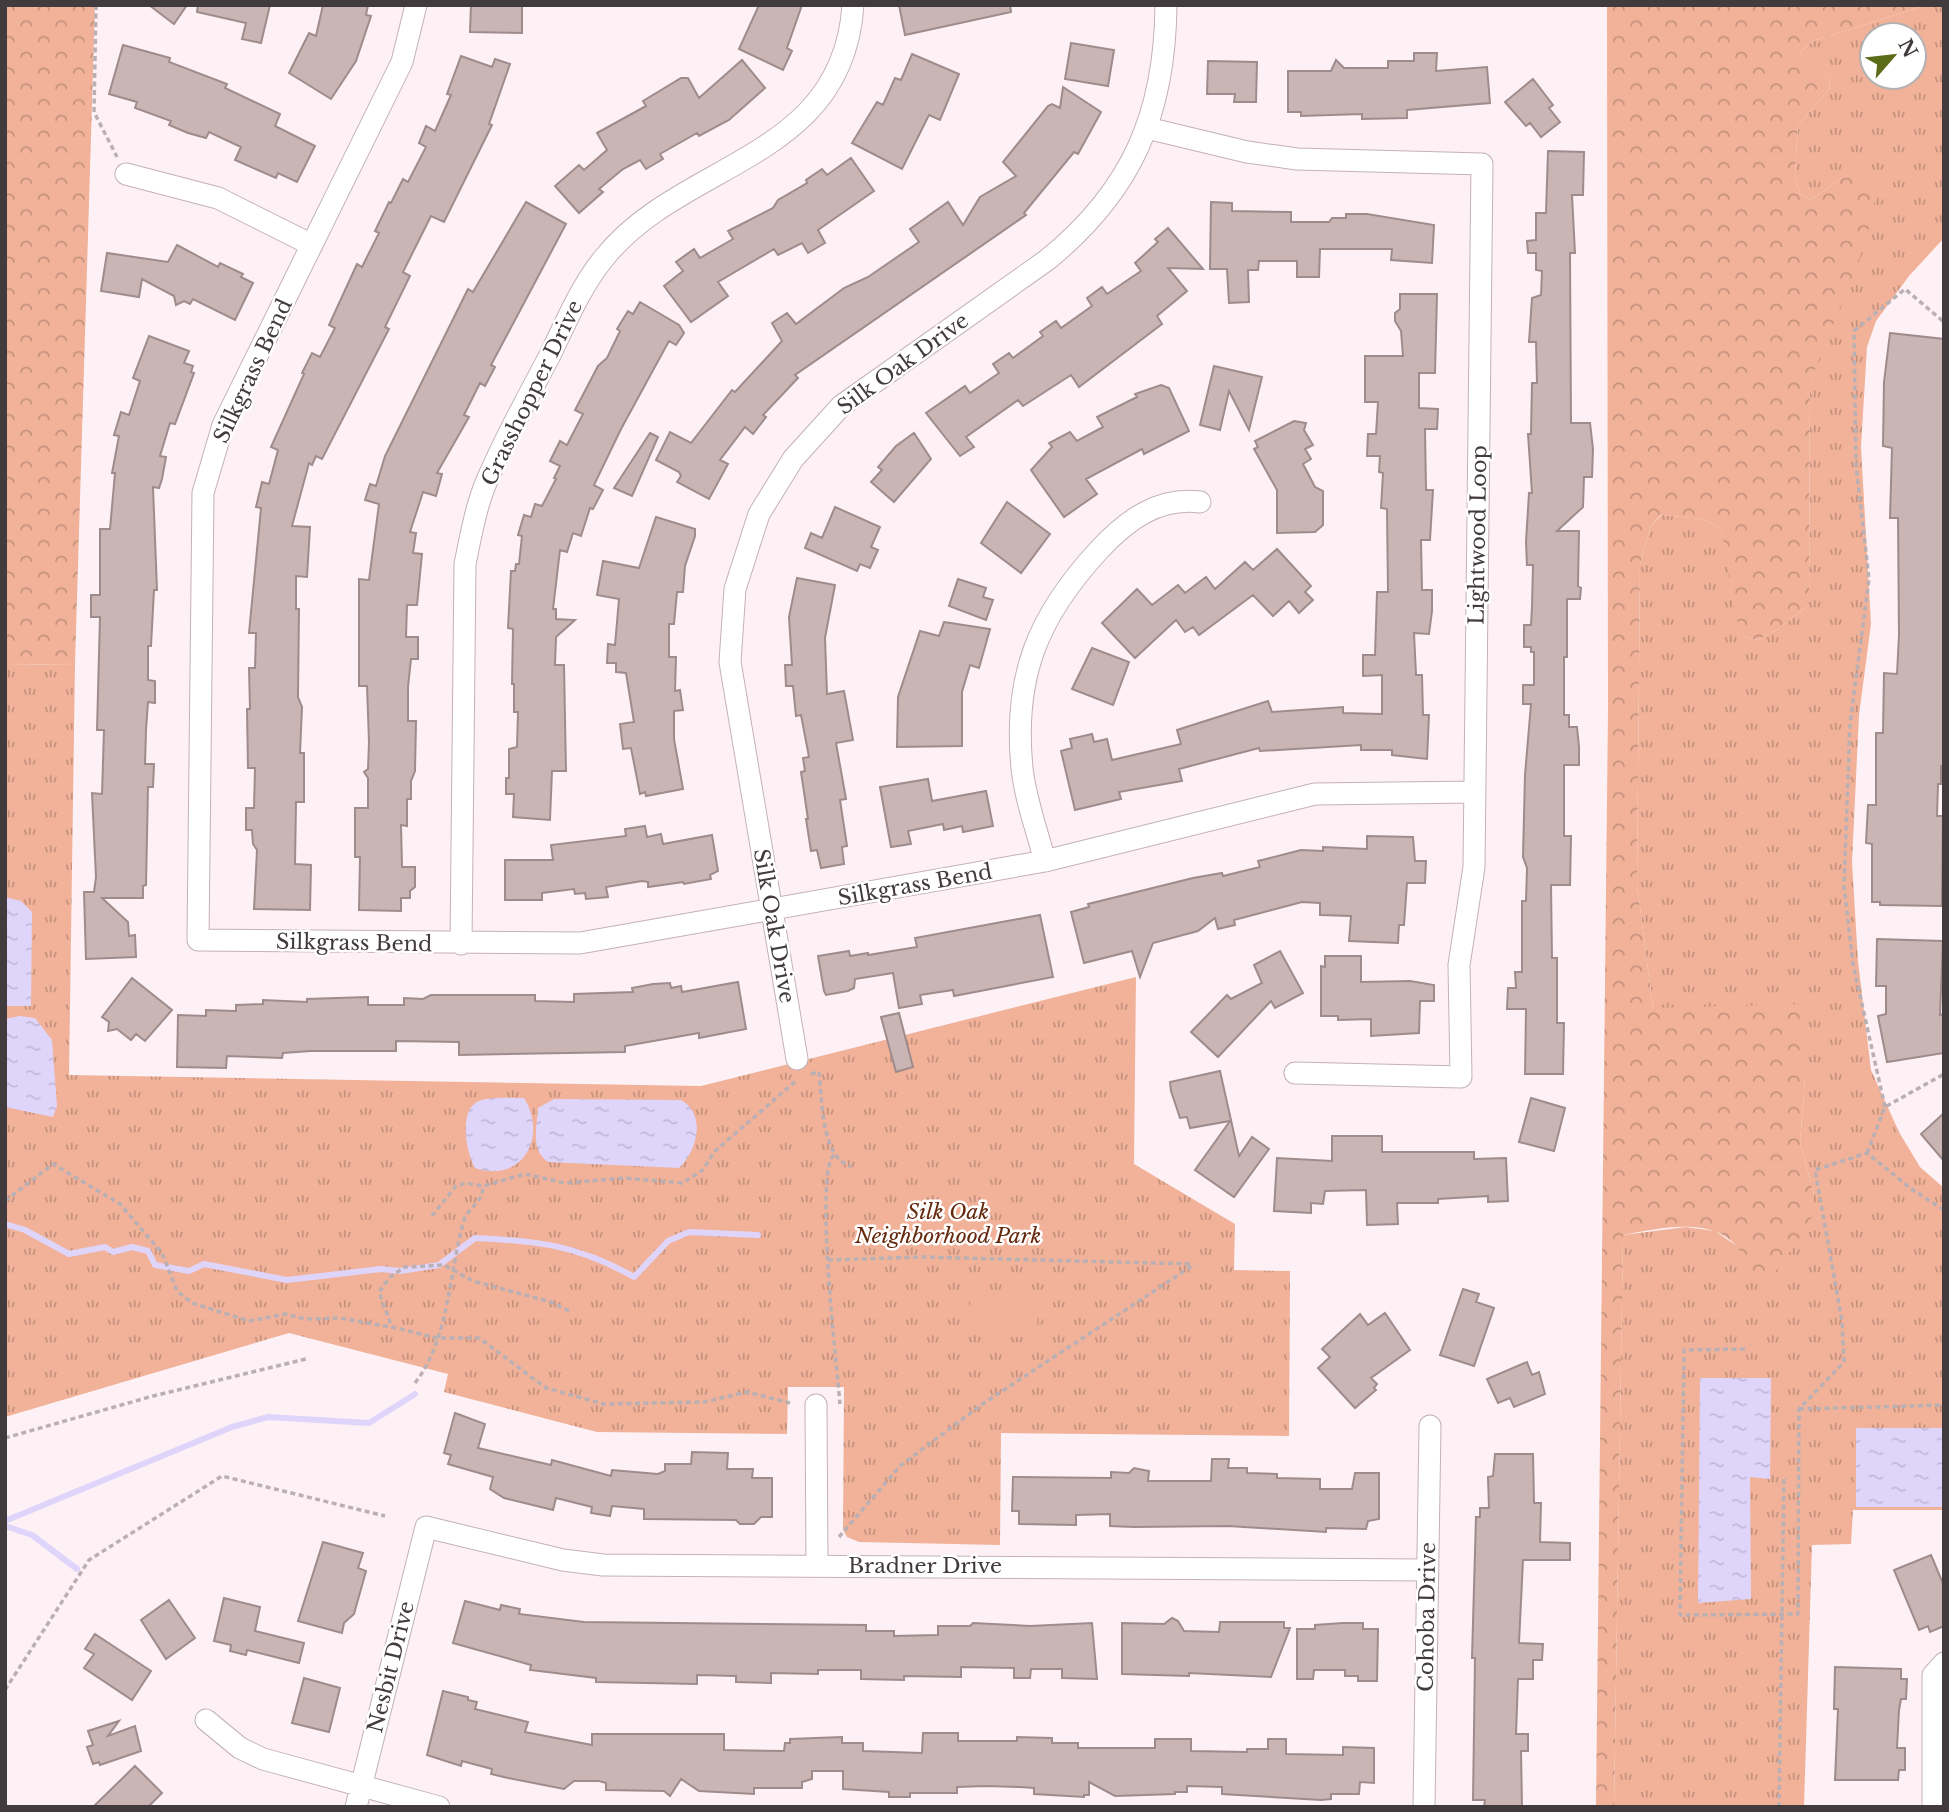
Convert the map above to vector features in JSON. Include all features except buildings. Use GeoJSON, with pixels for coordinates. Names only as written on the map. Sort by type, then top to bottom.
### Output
{"type":"FeatureCollection","features":[{"type":"Feature","properties":{"kind":"street","name":"Silkgrass Bend"},"geometry":{"type":"LineString","coordinates":[[416,5],[402,62],[223,425],[203,493],[198,940],[580,943],[1045,861],[1315,794],[1475,792]]}},
{"type":"Feature","properties":{"kind":"street","name":"Grasshopper Drive"},"geometry":{"type":"LineString","coordinates":[[461,944],[465,564],[473,523],[488,478],[582,292],[604,257],[652,214],[781,138],[814,106],[839,68],[853,5]]}},
{"type":"Feature","properties":{"kind":"street","name":"Silk Oak Drive"},"geometry":{"type":"LineString","coordinates":[[801,1071],[770,910],[730,662],[736,589],[759,514],[793,459],[841,406],[1075,237],[1132,163],[1147,128],[1160,90],[1166,5]]}},
{"type":"Feature","properties":{"kind":"street","name":"Lightwood Loop"},"geometry":{"type":"LineString","coordinates":[[1147,128],[1247,152],[1297,159],[1482,164],[1474,867],[1459,965],[1461,1077],[1295,1073]]}},
{"type":"Feature","properties":{"kind":"street"},"geometry":{"type":"LineString","coordinates":[[126,174],[218,198],[312,245]]}},
{"type":"Feature","properties":{"kind":"street"},"geometry":{"type":"LineString","coordinates":[[1045,861],[1022,769],[1022,692],[1036,639],[1052,609],[1075,577],[1124,526],[1166,502],[1200,502]]}},
{"type":"Feature","properties":{"kind":"street"},"geometry":{"type":"LineString","coordinates":[[816,1405],[817,1565]]}},
{"type":"Feature","properties":{"kind":"street","name":"Cohoba Drive"},"geometry":{"type":"LineString","coordinates":[[1424,1807],[1430,1426]]}},
{"type":"Feature","properties":{"kind":"street","name":"Bradner Drive"},"geometry":{"type":"LineString","coordinates":[[426,1527],[583,1564],[1427,1570]]}},
{"type":"Feature","properties":{"kind":"street","name":"Nesbit Drive"},"geometry":{"type":"LineString","coordinates":[[356,1807],[426,1527]]}},
{"type":"Feature","properties":{"kind":"street"},"geometry":{"type":"LineString","coordinates":[[1933,1807],[1933,1675],[1944,1663]]}},
{"type":"Feature","properties":{"kind":"street"},"geometry":{"type":"LineString","coordinates":[[206,1720],[231,1741],[263,1759],[439,1807]]}},
{"type":"Feature","properties":{"kind":"path"},"geometry":{"type":"LineString","coordinates":[[96,5],[94,112],[126,174]]}},
{"type":"Feature","properties":{"kind":"path"},"geometry":{"type":"LineString","coordinates":[[1867,1153],[1885,1107],[1853,964],[1844,886],[1850,724],[1869,579],[1856,465],[1854,331],[1905,289],[1944,322]]}},
{"type":"Feature","properties":{"kind":"path"},"geometry":{"type":"LineString","coordinates":[[432,1216],[456,1186],[466,1182],[483,1186],[525,1174],[565,1183],[624,1178],[682,1183],[703,1170],[714,1152],[801,1071],[819,1072],[828,1139],[841,1164],[851,1166]]}},
{"type":"Feature","properties":{"kind":"path"},"geometry":{"type":"LineString","coordinates":[[1885,1107],[1944,1074]]}},
{"type":"Feature","properties":{"kind":"path"},"geometry":{"type":"LineString","coordinates":[[1867,1153],[1910,1188],[1944,1210]]}},
{"type":"Feature","properties":{"kind":"path"},"geometry":{"type":"LineString","coordinates":[[1745,1349],[1684,1350],[1680,1615],[1798,1614],[1799,1409],[1844,1362],[1842,1321],[1815,1170],[1867,1153]]}},
{"type":"Feature","properties":{"kind":"path"},"geometry":{"type":"LineString","coordinates":[[834,1155],[829,1159],[825,1176],[828,1260],[840,1404]]}},
{"type":"Feature","properties":{"kind":"path"},"geometry":{"type":"LineString","coordinates":[[5,1201],[53,1164],[120,1204],[162,1253],[177,1292],[192,1303],[249,1321],[285,1314],[305,1319],[339,1318],[437,1338],[479,1338],[546,1388],[604,1404],[704,1402],[747,1392],[790,1403]]}},
{"type":"Feature","properties":{"kind":"path"},"geometry":{"type":"LineString","coordinates":[[415,1383],[432,1357],[454,1271],[463,1220],[482,1197],[483,1186]]}},
{"type":"Feature","properties":{"kind":"path"},"geometry":{"type":"LineString","coordinates":[[828,1260],[922,1257],[1195,1264],[984,1403],[900,1466],[839,1537]]}},
{"type":"Feature","properties":{"kind":"path"},"geometry":{"type":"LineString","coordinates":[[392,1327],[379,1292],[390,1277],[405,1267],[444,1265],[473,1281],[551,1302],[569,1311]]}},
{"type":"Feature","properties":{"kind":"path"},"geometry":{"type":"LineString","coordinates":[[5,1438],[153,1396],[306,1359]]}},
{"type":"Feature","properties":{"kind":"path"},"geometry":{"type":"LineString","coordinates":[[1799,1409],[1944,1405]]}},
{"type":"Feature","properties":{"kind":"path"},"geometry":{"type":"LineString","coordinates":[[5,1689],[89,1560],[222,1476],[385,1516]]}},
{"type":"Feature","properties":{"kind":"path"},"geometry":{"type":"LineString","coordinates":[[1779,1807],[1784,1478]]}},
{"type":"Feature","properties":{"kind":"green space"},"geometry":{"type":"Polygon","coordinates":[[[5,5],[95,5],[75,664],[5,665],[5,5]]]}},
{"type":"Feature","properties":{"kind":"green space"},"geometry":{"type":"Polygon","coordinates":[[[1607,5],[1927,5],[1876,21],[1858,21],[1858,27],[1813,41],[1800,52],[1802,59],[1829,77],[1830,88],[1798,125],[1795,175],[1800,194],[1811,200],[1842,178],[1864,177],[1874,187],[1874,211],[1859,261],[1810,382],[1809,605],[1778,629],[1757,640],[1743,636],[1735,615],[1721,528],[1702,519],[1661,515],[1651,525],[1640,564],[1637,884],[1653,1008],[1806,1004],[1805,1079],[1800,1143],[1814,1194],[1811,1221],[1777,1270],[1761,1285],[1738,1248],[1714,1231],[1684,1227],[1623,1235],[1614,1807],[1596,1807],[1608,710],[1607,5]]]}},
{"type":"Feature","properties":{"kind":"green space"},"geometry":{"type":"Polygon","coordinates":[[[1927,5],[1944,5],[1944,238],[1909,276],[1876,321],[1867,347],[1861,447],[1871,624],[1859,715],[1852,862],[1858,961],[1871,1070],[1899,1132],[1920,1167],[1944,1188],[1944,1510],[1853,1510],[1851,1544],[1812,1545],[1804,1807],[1614,1807],[1623,1235],[1686,1227],[1715,1231],[1737,1246],[1814,1194],[1800,1143],[1805,1079],[1653,1008],[1637,884],[1640,564],[1651,525],[1662,515],[1702,519],[1721,528],[1743,636],[1757,640],[1778,629],[1809,605],[1810,382],[1832,321],[1842,178],[1811,200],[1800,194],[1795,175],[1798,125],[1830,88],[1829,77],[1801,59],[1800,52],[1813,41],[1858,27],[1858,91],[1928,91],[1928,21],[1876,21],[1927,5]]]}},
{"type":"Feature","properties":{"kind":"green space","name":"Silk Oak Neighborhood Park"},"geometry":{"type":"Polygon","coordinates":[[[75,664],[69,1075],[701,1086],[1136,977],[1134,1164],[1235,1224],[1234,1270],[1290,1271],[1289,1436],[1001,1433],[1000,1545],[859,1542],[847,1537],[843,1530],[844,1387],[788,1387],[787,1434],[597,1432],[444,1392],[448,1374],[289,1333],[5,1417],[5,665],[75,664]]]}},
{"type":"Feature","properties":{"kind":"green space"},"geometry":{"type":"Polygon","coordinates":[[[971,1295],[1038,1298],[1037,1338],[968,1334],[971,1295]]]}},
{"type":"Feature","properties":{"kind":"water"},"geometry":{"type":"Polygon","coordinates":[[[5,897],[21,901],[32,912],[31,1006],[5,1006],[5,897]]]}},
{"type":"Feature","properties":{"kind":"water"},"geometry":{"type":"Polygon","coordinates":[[[20,1016],[35,1018],[52,1040],[57,1106],[53,1117],[5,1107],[5,1019],[20,1016]]]}},
{"type":"Feature","properties":{"kind":"water"},"geometry":{"type":"Polygon","coordinates":[[[493,1098],[524,1098],[531,1113],[533,1127],[532,1141],[526,1153],[518,1163],[506,1169],[492,1171],[475,1168],[466,1136],[467,1118],[473,1105],[493,1098]]]}},
{"type":"Feature","properties":{"kind":"water"},"geometry":{"type":"Polygon","coordinates":[[[554,1099],[681,1100],[689,1107],[697,1124],[691,1152],[679,1168],[548,1162],[542,1157],[537,1144],[538,1108],[554,1099]]]}},
{"type":"Feature","properties":{"kind":"water"},"geometry":{"type":"Polygon","coordinates":[[[1700,1378],[1771,1378],[1770,1479],[1750,1477],[1751,1599],[1698,1603],[1700,1378]]]}},
{"type":"Feature","properties":{"kind":"water"},"geometry":{"type":"Polygon","coordinates":[[[1856,1428],[1944,1428],[1944,1507],[1856,1507],[1856,1428]]]}},
{"type":"Feature","properties":{"kind":"waterway"},"geometry":{"type":"LineString","coordinates":[[5,1224],[25,1230],[69,1254],[105,1247],[113,1252],[132,1247],[148,1251],[155,1265],[189,1271],[204,1264],[287,1280],[381,1269],[400,1271],[439,1265],[475,1238],[538,1243],[576,1251],[634,1277],[668,1241],[689,1232],[758,1235]]}},
{"type":"Feature","properties":{"kind":"waterway"},"geometry":{"type":"LineString","coordinates":[[5,1521],[232,1427],[268,1417],[369,1423],[415,1394]]}},
{"type":"Feature","properties":{"kind":"waterway"},"geometry":{"type":"LineString","coordinates":[[5,1526],[32,1535],[77,1569]]}}]}
